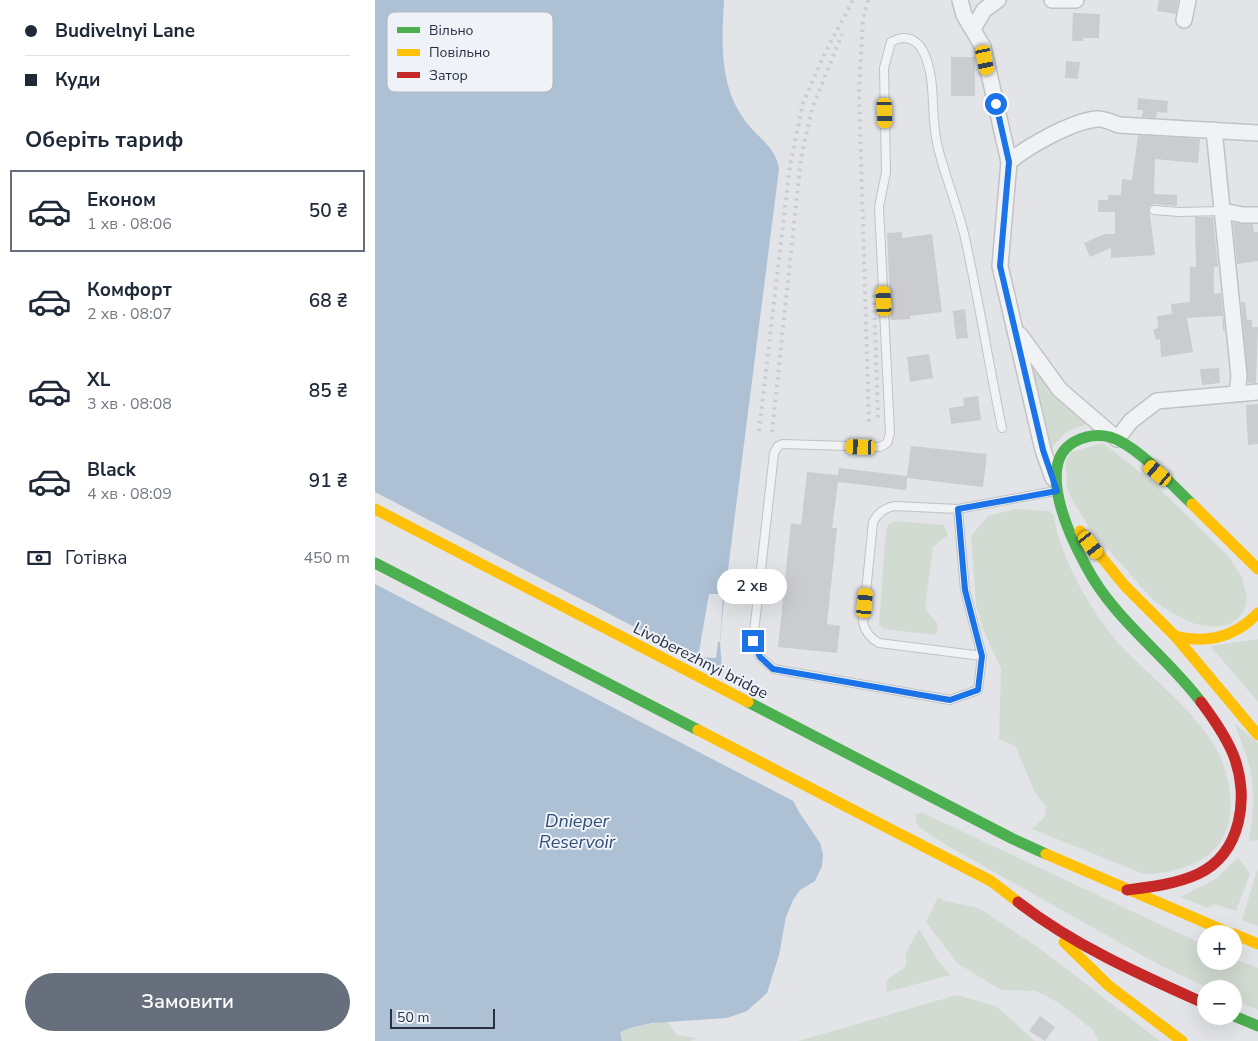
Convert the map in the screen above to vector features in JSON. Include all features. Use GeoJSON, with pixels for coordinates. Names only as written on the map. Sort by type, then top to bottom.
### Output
{"type":"FeatureCollection","features":[{"type":"Feature","properties":{"kind":"main road"},"geometry":{"type":"LineString","coordinates":[[1127,890],[1183,881],[1215,864],[1233,843],[1242,812],[1243,794],[1236,761],[1208,710],[1106,598],[1090,575],[1069,530],[1057,491],[1055,469],[1060,453],[1071,442],[1087,436],[1099,435],[1117,440],[1158,473],[1258,569]]}},
{"type":"Feature","properties":{"kind":"main road"},"geometry":{"type":"LineString","coordinates":[[1057,491],[1081,532],[1101,559],[1175,636],[1258,735]]}},
{"type":"Feature","properties":{"kind":"main road","name":"Livoberezhnyi bridge"},"geometry":{"type":"LineString","coordinates":[[375,509],[1013,839],[1211,925]]}},
{"type":"Feature","properties":{"kind":"main road"},"geometry":{"type":"LineString","coordinates":[[375,563],[991,881],[1044,922],[1109,986],[1182,1041]]}},
{"type":"Feature","properties":{"kind":"main road"},"geometry":{"type":"LineString","coordinates":[[1175,636],[1203,641],[1222,638],[1239,630],[1258,613]]}},
{"type":"Feature","properties":{"kind":"main road"},"geometry":{"type":"LineString","coordinates":[[1044,922],[1140,975],[1197,1000]]}},
{"type":"Feature","properties":{"kind":"main road","name":"Livoberezhnyi bridge"},"geometry":{"type":"LineString","coordinates":[[1242,938],[1258,944]]}},
{"type":"Feature","properties":{"kind":"main road"},"geometry":{"type":"LineString","coordinates":[[1242,1019],[1258,1026]]}},
{"type":"Feature","properties":{"kind":"street"},"geometry":{"type":"LineString","coordinates":[[960,0],[964,14],[983,46],[1009,162],[1000,266],[1043,450],[1057,491]]}},
{"type":"Feature","properties":{"kind":"street"},"geometry":{"type":"LineString","coordinates":[[973,29],[984,10],[998,0]]}},
{"type":"Feature","properties":{"kind":"street"},"geometry":{"type":"LineString","coordinates":[[1053,0],[1076,0]]}},
{"type":"Feature","properties":{"kind":"street"},"geometry":{"type":"LineString","coordinates":[[1184,20],[1188,0]]}},
{"type":"Feature","properties":{"kind":"street"},"geometry":{"type":"LineString","coordinates":[[1009,162],[1022,150],[1097,118],[1119,125],[1258,132]]}},
{"type":"Feature","properties":{"kind":"street"},"geometry":{"type":"LineString","coordinates":[[1214,130],[1239,376],[1237,394]]}},
{"type":"Feature","properties":{"kind":"street"},"geometry":{"type":"LineString","coordinates":[[1222,211],[1243,215],[1258,215]]}},
{"type":"Feature","properties":{"kind":"street"},"geometry":{"type":"LineString","coordinates":[[1013,326],[1060,390],[1117,440],[1131,421],[1144,408],[1157,401],[1258,392]]}},
{"type":"Feature","properties":{"kind":"lane"},"geometry":{"type":"LineString","coordinates":[[958,509],[965,590],[982,656],[978,690],[950,700],[773,669],[760,657],[753,641],[773,462],[778,446],[880,447],[887,443],[890,433],[879,207],[886,172],[884,68],[891,42],[899,37],[905,36],[916,42],[923,52],[931,75],[937,141],[965,236],[1002,428]]}},
{"type":"Feature","properties":{"kind":"lane"},"geometry":{"type":"LineString","coordinates":[[1154,210],[1179,212],[1222,211]]}},
{"type":"Feature","properties":{"kind":"lane"},"geometry":{"type":"LineString","coordinates":[[982,656],[879,644],[865,631],[863,622],[872,530],[878,514],[885,508],[894,506],[958,509],[1057,491]]}},
{"type":"Feature","properties":{"kind":"shaded area"},"geometry":{"type":"Polygon","coordinates":[[[1028,363],[1032,363],[1088,423],[1065,433],[1050,450],[1028,363]]]}},
{"type":"Feature","properties":{"kind":"shaded area"},"geometry":{"type":"Polygon","coordinates":[[[1103,443],[1155,484],[1229,557],[1242,577],[1247,598],[1244,611],[1237,619],[1228,625],[1216,627],[1195,624],[1172,613],[1152,599],[1091,530],[1067,488],[1066,462],[1071,452],[1103,443]]]}},
{"type":"Feature","properties":{"kind":"shaded area"},"geometry":{"type":"Polygon","coordinates":[[[1015,509],[1049,511],[1054,515],[1062,548],[1079,585],[1100,619],[1122,647],[1200,725],[1216,748],[1222,760],[1229,788],[1230,816],[1227,829],[1221,841],[1197,862],[1176,870],[1144,874],[1032,829],[1044,818],[1046,807],[1035,792],[1015,746],[999,739],[1001,669],[983,629],[976,605],[971,536],[988,516],[1015,509]]]}},
{"type":"Feature","properties":{"kind":"shaded area"},"geometry":{"type":"Polygon","coordinates":[[[895,521],[944,525],[948,535],[933,547],[925,609],[938,624],[936,635],[884,629],[879,624],[886,531],[889,524],[895,521]]]}},
{"type":"Feature","properties":{"kind":"shaded area"},"geometry":{"type":"Polygon","coordinates":[[[1258,639],[1258,702],[1210,646],[1258,639]]]}},
{"type":"Feature","properties":{"kind":"shaded area"},"geometry":{"type":"Polygon","coordinates":[[[1234,723],[1258,743],[1258,840],[1250,841],[1249,839],[1253,806],[1252,780],[1246,754],[1234,723]]]}},
{"type":"Feature","properties":{"kind":"shaded area"},"geometry":{"type":"Polygon","coordinates":[[[923,813],[1197,942],[1197,970],[1242,970],[1242,962],[1258,968],[1258,1010],[1242,1003],[1242,980],[1197,980],[1197,983],[1163,967],[948,846],[920,828],[916,822],[916,814],[923,813]]]}},
{"type":"Feature","properties":{"kind":"shaded area"},"geometry":{"type":"Polygon","coordinates":[[[1238,857],[1250,874],[1236,911],[1214,904],[1208,908],[1180,897],[1216,879],[1238,857]]]}},
{"type":"Feature","properties":{"kind":"shaded area"},"geometry":{"type":"Polygon","coordinates":[[[1258,867],[1258,926],[1242,920],[1258,867]]]}},
{"type":"Feature","properties":{"kind":"shaded area"},"geometry":{"type":"Polygon","coordinates":[[[938,897],[944,901],[979,908],[1039,948],[1160,1041],[1098,1041],[1094,1031],[1059,1003],[1036,991],[1001,990],[957,963],[926,922],[938,897]]]}},
{"type":"Feature","properties":{"kind":"shaded area"},"geometry":{"type":"Polygon","coordinates":[[[919,929],[937,959],[950,975],[887,992],[886,981],[906,966],[906,953],[919,929]]]}},
{"type":"Feature","properties":{"kind":"shaded area"},"geometry":{"type":"Polygon","coordinates":[[[957,995],[996,1006],[1035,1041],[798,1041],[957,995]]]}},
{"type":"Feature","properties":{"kind":"shaded area"},"geometry":{"type":"Polygon","coordinates":[[[666,1021],[677,1035],[697,1038],[690,1041],[622,1041],[619,1036],[621,1030],[666,1021]]]}},
{"type":"Feature","properties":{"kind":"water","name":"Dnieper Reservoir"},"geometry":{"type":"Polygon","coordinates":[[[375,0],[724,0],[723,45],[729,89],[742,116],[773,153],[779,169],[723,609],[720,642],[722,672],[731,698],[780,775],[799,812],[820,843],[823,854],[822,866],[815,881],[800,890],[793,900],[786,917],[779,955],[767,993],[747,1011],[727,1018],[652,1023],[630,1028],[620,1032],[622,1041],[375,1041],[375,0]]]}},
{"type":"Feature","properties":{"kind":"pier"},"geometry":{"type":"Polygon","coordinates":[[[375,492],[725,674],[733,697],[782,774],[797,803],[375,584],[375,492]]]}},
{"type":"Feature","properties":{"kind":"pier"},"geometry":{"type":"Polygon","coordinates":[[[709,594],[723,594],[720,642],[718,642],[716,658],[698,657],[709,594]]]}},
{"type":"Feature","properties":{"kind":"building"},"geometry":{"type":"Polygon","coordinates":[[[1159,0],[1178,0],[1176,14],[1157,11],[1159,0]]]}},
{"type":"Feature","properties":{"kind":"building"},"geometry":{"type":"Polygon","coordinates":[[[1073,13],[1100,14],[1099,38],[1083,38],[1083,41],[1072,41],[1073,13]]]}},
{"type":"Feature","properties":{"kind":"building"},"geometry":{"type":"Polygon","coordinates":[[[951,57],[975,57],[975,96],[951,96],[951,57]]]}},
{"type":"Feature","properties":{"kind":"building"},"geometry":{"type":"Polygon","coordinates":[[[1066,61],[1080,62],[1078,79],[1065,78],[1066,61]]]}},
{"type":"Feature","properties":{"kind":"building"},"geometry":{"type":"Polygon","coordinates":[[[1138,98],[1168,101],[1167,113],[1157,112],[1156,118],[1142,117],[1143,110],[1137,110],[1138,98]]]}},
{"type":"Feature","properties":{"kind":"building"},"geometry":{"type":"Polygon","coordinates":[[[1138,135],[1200,139],[1198,163],[1155,159],[1154,194],[1177,195],[1177,206],[1154,204],[1149,207],[1155,255],[1111,258],[1111,248],[1090,257],[1084,243],[1104,234],[1115,234],[1115,212],[1098,212],[1098,200],[1108,200],[1108,195],[1121,195],[1122,179],[1132,180],[1138,135]]]}},
{"type":"Feature","properties":{"kind":"building"},"geometry":{"type":"Polygon","coordinates":[[[1195,217],[1213,217],[1218,267],[1214,267],[1214,294],[1221,293],[1225,331],[1223,331],[1222,316],[1187,318],[1193,352],[1161,357],[1160,339],[1156,340],[1153,330],[1158,328],[1157,316],[1172,314],[1171,304],[1190,302],[1190,267],[1196,267],[1195,217]]]}},
{"type":"Feature","properties":{"kind":"building"},"geometry":{"type":"Polygon","coordinates":[[[1233,223],[1253,224],[1254,232],[1258,232],[1258,261],[1237,264],[1233,223]]]}},
{"type":"Feature","properties":{"kind":"building"},"geometry":{"type":"Polygon","coordinates":[[[902,232],[902,238],[932,234],[942,312],[910,316],[910,319],[891,320],[887,233],[902,232]]]}},
{"type":"Feature","properties":{"kind":"building"},"geometry":{"type":"Polygon","coordinates":[[[1241,302],[1245,302],[1247,320],[1252,320],[1252,327],[1258,327],[1256,383],[1248,383],[1241,302]]]}},
{"type":"Feature","properties":{"kind":"building"},"geometry":{"type":"Polygon","coordinates":[[[965,309],[968,338],[956,339],[953,311],[965,309]]]}},
{"type":"Feature","properties":{"kind":"building"},"geometry":{"type":"Polygon","coordinates":[[[929,354],[933,378],[910,382],[907,357],[929,354]]]}},
{"type":"Feature","properties":{"kind":"building"},"geometry":{"type":"Polygon","coordinates":[[[1219,368],[1220,383],[1202,385],[1200,369],[1219,368]]]}},
{"type":"Feature","properties":{"kind":"building"},"geometry":{"type":"Polygon","coordinates":[[[978,396],[981,420],[951,424],[949,408],[964,406],[963,398],[978,396]]]}},
{"type":"Feature","properties":{"kind":"building"},"geometry":{"type":"Polygon","coordinates":[[[1258,404],[1258,444],[1248,445],[1246,405],[1258,404]]]}},
{"type":"Feature","properties":{"kind":"building"},"geometry":{"type":"Polygon","coordinates":[[[911,446],[987,454],[983,487],[907,478],[906,490],[838,482],[832,528],[837,528],[827,624],[840,626],[837,653],[778,647],[791,523],[801,525],[807,472],[838,475],[839,468],[907,476],[911,446]]]}},
{"type":"Feature","properties":{"kind":"building"},"geometry":{"type":"Polygon","coordinates":[[[1040,1016],[1055,1027],[1045,1041],[1029,1031],[1040,1016]]]}},
{"type":"Feature","properties":{"kind":"railway"},"geometry":{"type":"LineString","coordinates":[[759,431],[790,165],[803,103],[825,53],[853,0]]}},
{"type":"Feature","properties":{"kind":"railway"},"geometry":{"type":"LineString","coordinates":[[868,0],[863,19],[859,92],[869,424]]}},
{"type":"Feature","properties":{"kind":"railway"},"geometry":{"type":"LineString","coordinates":[[772,432],[801,158],[812,109],[842,34]]}},
{"type":"Feature","properties":{"kind":"railway"},"geometry":{"type":"LineString","coordinates":[[874,295],[878,420]]}},
{"type":"Feature","properties":{"kind":"traffic: fast"},"geometry":{"type":"LineString","coordinates":[[1192,504],[1154,466],[1132,448],[1110,437],[1092,436],[1074,442],[1063,452],[1057,467],[1056,483],[1059,501],[1072,537],[1086,566],[1125,620],[1172,668],[1201,702]]}},
{"type":"Feature","properties":{"kind":"traffic: fast"},"geometry":{"type":"LineString","coordinates":[[375,563],[698,730]]}},
{"type":"Feature","properties":{"kind":"traffic: fast"},"geometry":{"type":"LineString","coordinates":[[748,702],[1013,839],[1046,854]]}},
{"type":"Feature","properties":{"kind":"traffic: fast"},"geometry":{"type":"LineString","coordinates":[[1242,1019],[1258,1026]]}},
{"type":"Feature","properties":{"kind":"traffic: slow"},"geometry":{"type":"LineString","coordinates":[[1192,504],[1258,569]]}},
{"type":"Feature","properties":{"kind":"traffic: slow"},"geometry":{"type":"LineString","coordinates":[[375,509],[748,702]]}},
{"type":"Feature","properties":{"kind":"traffic: slow"},"geometry":{"type":"LineString","coordinates":[[1080,531],[1125,586],[1175,636],[1258,735]]}},
{"type":"Feature","properties":{"kind":"traffic: slow"},"geometry":{"type":"LineString","coordinates":[[1175,636],[1198,639],[1220,636],[1240,628],[1258,613]]}},
{"type":"Feature","properties":{"kind":"traffic: slow"},"geometry":{"type":"LineString","coordinates":[[698,730],[991,881],[1018,902]]}},
{"type":"Feature","properties":{"kind":"traffic: slow"},"geometry":{"type":"LineString","coordinates":[[1046,854],[1211,925]]}},
{"type":"Feature","properties":{"kind":"traffic: slow"},"geometry":{"type":"LineString","coordinates":[[1242,937],[1258,944]]}},
{"type":"Feature","properties":{"kind":"traffic: slow"},"geometry":{"type":"LineString","coordinates":[[1064,942],[1109,986],[1182,1041]]}},
{"type":"Feature","properties":{"kind":"traffic: jam"},"geometry":{"type":"LineString","coordinates":[[1127,890],[1172,883],[1198,874],[1213,865],[1233,838],[1241,805],[1238,770],[1226,740],[1201,702]]}},
{"type":"Feature","properties":{"kind":"traffic: jam"},"geometry":{"type":"LineString","coordinates":[[1018,902],[1085,946],[1133,971],[1197,1000]]}},
{"type":"Feature","properties":{"kind":"route"},"geometry":{"type":"LineString","coordinates":[[753,641],[760,657],[773,669],[950,700],[978,690],[982,656],[965,590],[958,509],[1057,491],[1043,450],[1000,266],[1009,162],[996,104]]}}]}
